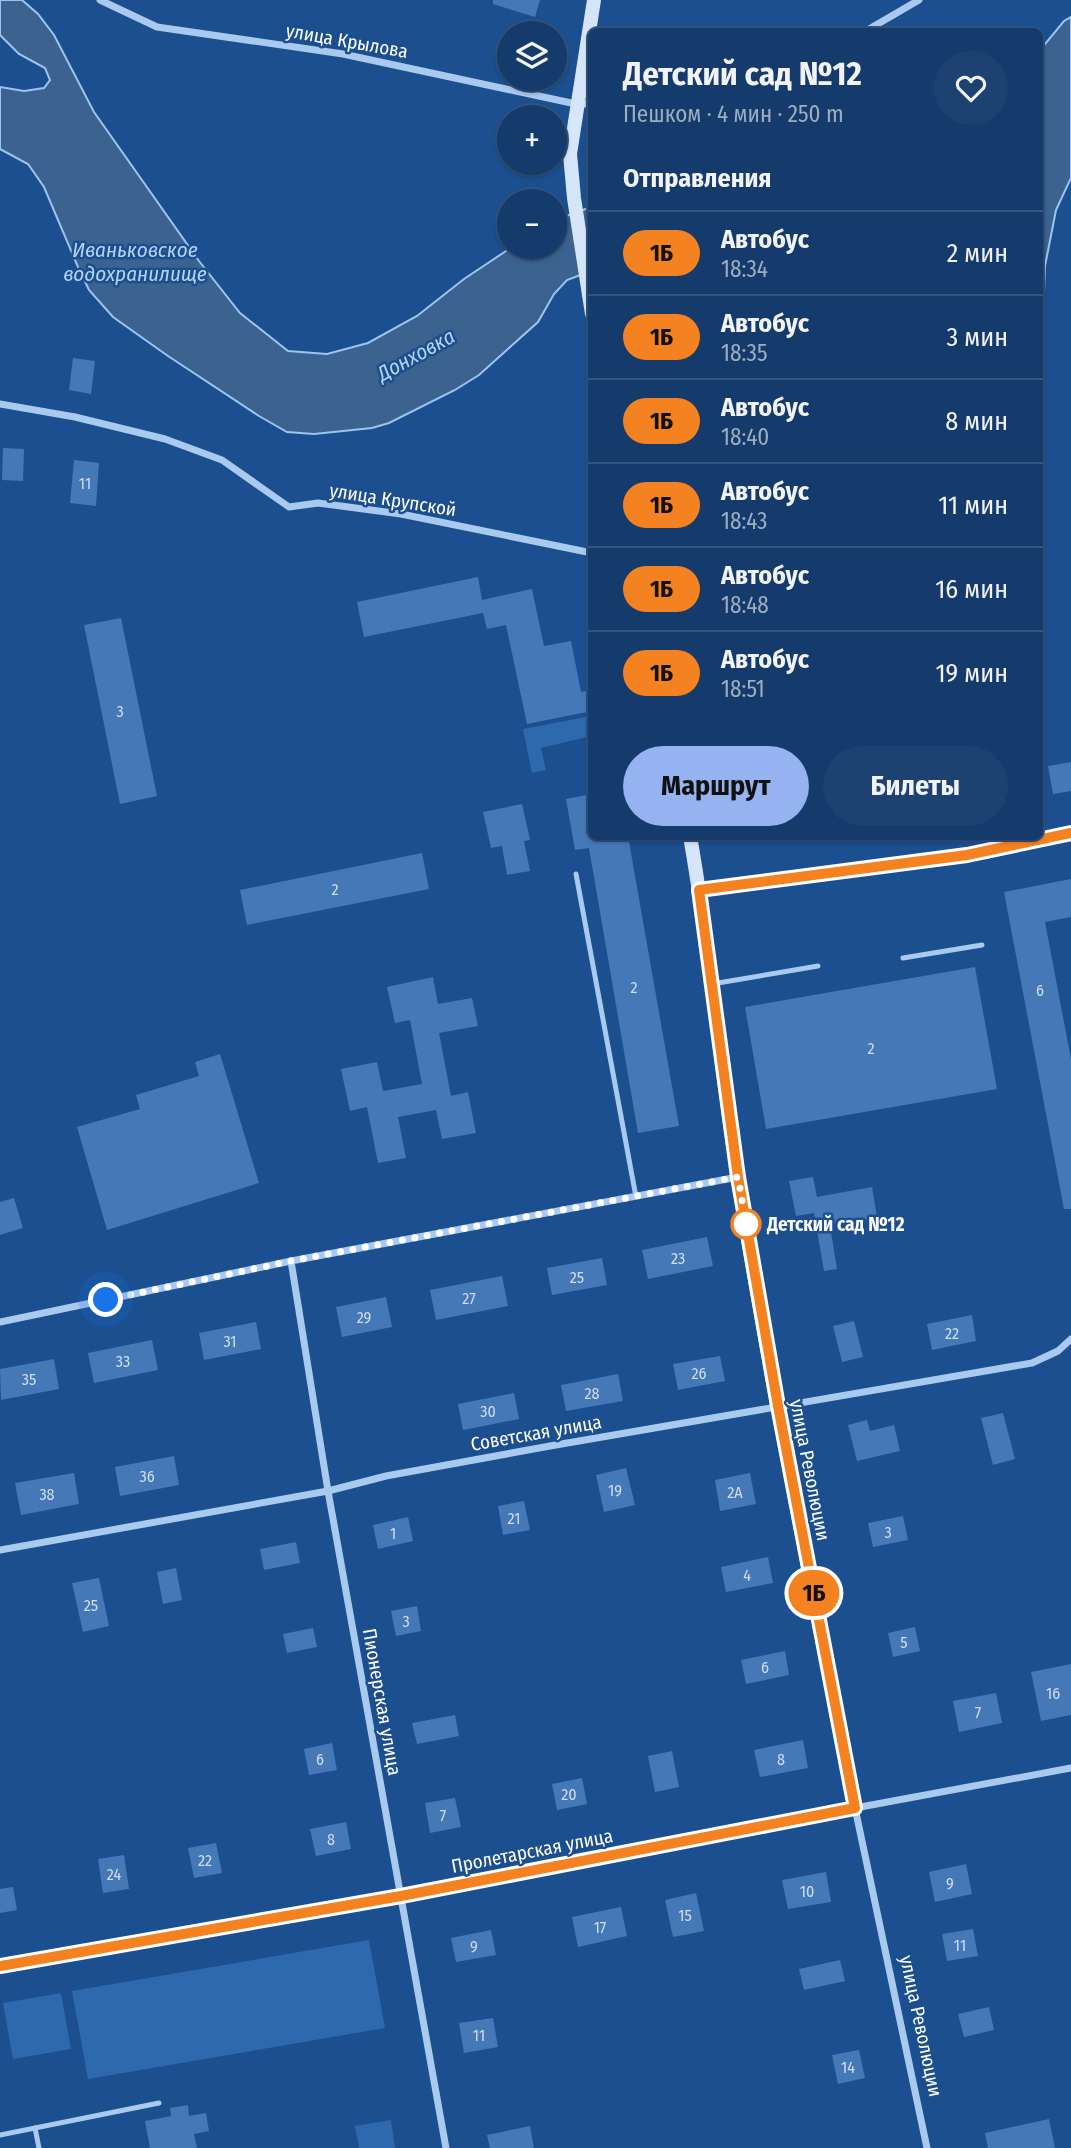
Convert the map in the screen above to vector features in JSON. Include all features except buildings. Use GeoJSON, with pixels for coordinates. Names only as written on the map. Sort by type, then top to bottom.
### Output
{"type":"FeatureCollection","features":[{"type":"Feature","properties":{"kind":"street","name":"улица Крылова"},"geometry":{"type":"LineString","coordinates":[[100,0],[157,27],[343,54],[576,104],[588,104]]}},
{"type":"Feature","properties":{"kind":"street"},"geometry":{"type":"LineString","coordinates":[[589,28],[594,0]]}},
{"type":"Feature","properties":{"kind":"street"},"geometry":{"type":"LineString","coordinates":[[871,28],[919,0]]}},
{"type":"Feature","properties":{"kind":"street"},"geometry":{"type":"LineString","coordinates":[[588,35],[570,154],[588,293]]}},
{"type":"Feature","properties":{"kind":"street","name":"улица Крупской"},"geometry":{"type":"LineString","coordinates":[[0,404],[75,417],[165,439],[222,460],[289,507],[318,503],[401,514],[588,553]]}},
{"type":"Feature","properties":{"kind":"street"},"geometry":{"type":"LineString","coordinates":[[1043,839],[1071,833]]}},
{"type":"Feature","properties":{"kind":"street","name":"улица Революции"},"geometry":{"type":"LineString","coordinates":[[691,840],[738,1177],[778,1406],[855,1808],[927,2148]]}},
{"type":"Feature","properties":{"kind":"street"},"geometry":{"type":"LineString","coordinates":[[699,890],[967,855],[1038,840]]}},
{"type":"Feature","properties":{"kind":"street"},"geometry":{"type":"LineString","coordinates":[[0,1322],[291,1261],[738,1177]]}},
{"type":"Feature","properties":{"kind":"street","name":"Пионерская улица"},"geometry":{"type":"LineString","coordinates":[[291,1261],[328,1491],[446,2148]]}},
{"type":"Feature","properties":{"kind":"street","name":"Советская улица"},"geometry":{"type":"LineString","coordinates":[[0,1550],[328,1491],[386,1476],[1032,1363],[1058,1351],[1071,1339]]}},
{"type":"Feature","properties":{"kind":"street","name":"Пролетарская улица"},"geometry":{"type":"LineString","coordinates":[[0,1966],[401,1896],[1071,1768]]}},
{"type":"Feature","properties":{"kind":"lane"},"geometry":{"type":"LineString","coordinates":[[576,874],[636,1197]]}},
{"type":"Feature","properties":{"kind":"lane"},"geometry":{"type":"LineString","coordinates":[[903,958],[982,945]]}},
{"type":"Feature","properties":{"kind":"lane"},"geometry":{"type":"LineString","coordinates":[[712,984],[818,966]]}},
{"type":"Feature","properties":{"kind":"lane"},"geometry":{"type":"LineString","coordinates":[[0,2135],[159,2103]]}},
{"type":"Feature","properties":{"kind":"lane"},"geometry":{"type":"LineString","coordinates":[[35,2128],[39,2148]]}},
{"type":"Feature","properties":{"kind":"shaded area"},"geometry":{"type":"Polygon","coordinates":[[[588,717],[588,737],[541,748],[546,770],[532,773],[523,729],[588,717]]]}},
{"type":"Feature","properties":{"kind":"shaded area"},"geometry":{"type":"Polygon","coordinates":[[[369,1940],[385,2028],[88,2079],[72,1991],[369,1940]]]}},
{"type":"Feature","properties":{"kind":"shaded area"},"geometry":{"type":"Polygon","coordinates":[[[61,1993],[71,2049],[13,2059],[3,2003],[61,1993]]]}},
{"type":"Feature","properties":{"kind":"shaded area"},"geometry":{"type":"Polygon","coordinates":[[[391,2120],[395,2148],[359,2148],[355,2126],[391,2120]]]}},
{"type":"Feature","properties":{"kind":"water","name":"Иваньковское водохранилище"},"geometry":{"type":"Polygon","coordinates":[[[0,0],[22,0],[38,14],[54,35],[94,112],[199,261],[240,313],[288,351],[327,354],[368,343],[417,316],[497,257],[567,259],[567,216],[588,208],[588,272],[567,280],[554,294],[538,322],[479,375],[455,390],[389,423],[372,428],[314,434],[287,432],[168,356],[113,317],[89,290],[44,187],[28,164],[0,149],[0,87],[24,91],[44,88],[50,80],[45,68],[19,54],[0,35],[0,0]]]}},
{"type":"Feature","properties":{"kind":"water"},"geometry":{"type":"Polygon","coordinates":[[[1071,17],[1071,178],[1056,210],[1045,266],[1043,318],[1043,46],[1064,21],[1071,17]]]}},
{"type":"Feature","properties":{"kind":"bus line","name":"1Б"},"geometry":{"type":"LineString","coordinates":[[1043,839],[1071,833]]}},
{"type":"Feature","properties":{"kind":"bus line","name":"1Б"},"geometry":{"type":"LineString","coordinates":[[0,1966],[401,1896],[855,1808],[778,1406],[738,1177],[699,890],[967,855],[1038,840]]}},
{"type":"Feature","properties":{"kind":"place","name":"Детский сад №12"},"geometry":{"type":"Point","coordinates":[746,1224]}},
{"type":"Feature","properties":{"kind":"route"},"geometry":{"type":"LineString","coordinates":[[106,1300],[291,1261],[738,1177],[747,1228],[746,1224]]}},
{"type":"Feature","properties":{"kind":"water label","name":"Донховка"},"geometry":{"type":"Point","coordinates":[416,355]}}]}
